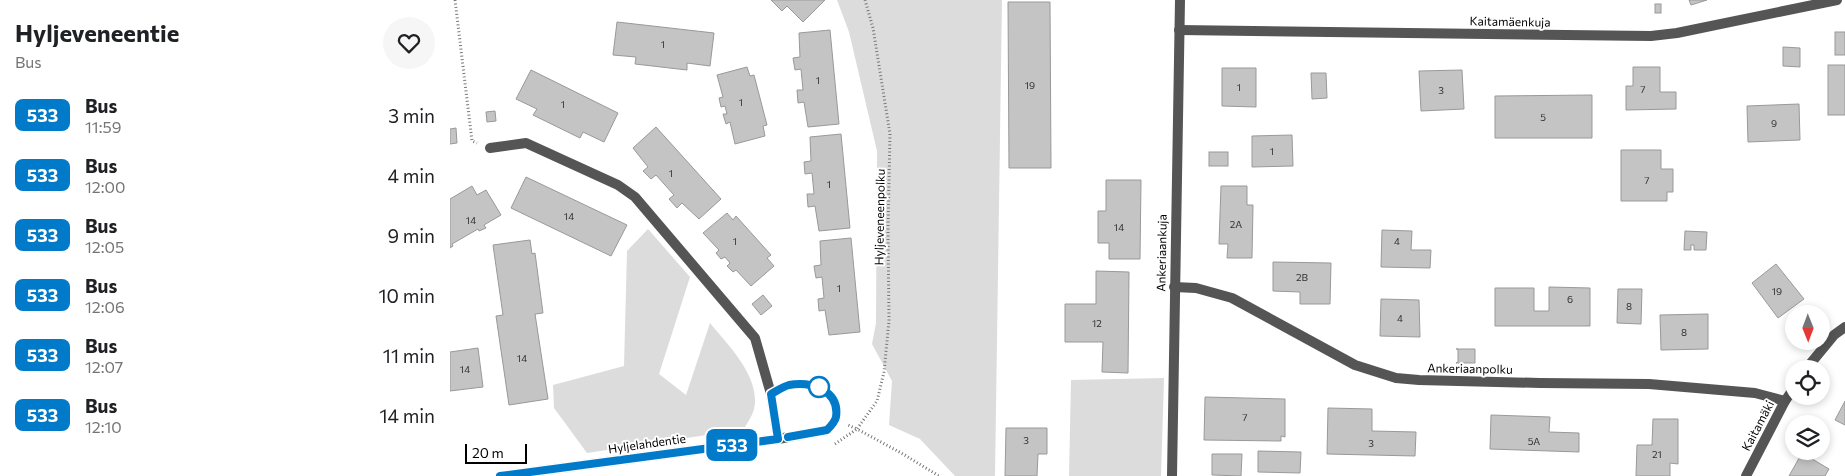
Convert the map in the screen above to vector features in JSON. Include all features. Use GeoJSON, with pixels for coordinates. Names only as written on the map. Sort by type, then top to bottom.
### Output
{"type":"FeatureCollection","features":[{"type":"Feature","properties":{"kind":"street","name":"Ankeriaankuja"},"geometry":{"type":"LineString","coordinates":[[1172,476],[1180,0]]}},
{"type":"Feature","properties":{"kind":"street","name":"Kaitamäenkuja"},"geometry":{"type":"LineString","coordinates":[[1179,30],[1651,36],[1677,33],[1837,0]]}},
{"type":"Feature","properties":{"kind":"street"},"geometry":{"type":"LineString","coordinates":[[490,148],[526,143],[618,185],[635,197],[755,338],[771,394],[778,439]]}},
{"type":"Feature","properties":{"kind":"street","name":"Ankeriaanpolku"},"geometry":{"type":"LineString","coordinates":[[1174,287],[1196,288],[1232,298],[1355,365],[1396,378],[1540,383],[1650,384],[1755,393],[1785,401]]}},
{"type":"Feature","properties":{"kind":"street"},"geometry":{"type":"LineString","coordinates":[[1813,360],[1834,335],[1845,327]]}},
{"type":"Feature","properties":{"kind":"street","name":"Kaitamäki"},"geometry":{"type":"LineString","coordinates":[[1746,476],[1785,401]]}},
{"type":"Feature","properties":{"kind":"street","name":"Hyljelahdentie"},"geometry":{"type":"LineString","coordinates":[[501,476],[778,439],[827,430]]}},
{"type":"Feature","properties":{"kind":"lane"},"geometry":{"type":"LineString","coordinates":[[771,394],[789,385],[806,384],[823,388],[835,402],[836,419],[827,430]]}},
{"type":"Feature","properties":{"kind":"path"},"geometry":{"type":"LineString","coordinates":[[456,0],[472,141],[490,148]]}},
{"type":"Feature","properties":{"kind":"path","name":"Hyljeveneenpolku"},"geometry":{"type":"LineString","coordinates":[[865,0],[873,28],[890,134],[889,321],[884,372],[877,401],[857,430],[903,454],[939,476]]}},
{"type":"Feature","properties":{"kind":"shaded area"},"geometry":{"type":"Polygon","coordinates":[[[837,0],[1002,0],[995,476],[955,476],[920,439],[889,425],[892,381],[872,344],[876,323],[877,151],[849,32],[837,0]]]}},
{"type":"Feature","properties":{"kind":"shaded area"},"geometry":{"type":"Polygon","coordinates":[[[648,229],[690,277],[659,374],[686,395],[710,323],[746,369],[754,391],[754,409],[745,427],[733,431],[587,453],[554,408],[553,385],[624,366],[627,251],[648,229]]]}},
{"type":"Feature","properties":{"kind":"shaded area"},"geometry":{"type":"Polygon","coordinates":[[[1164,378],[1161,476],[1069,476],[1071,380],[1164,378]]]}},
{"type":"Feature","properties":{"kind":"building"},"geometry":{"type":"Polygon","coordinates":[[[771,0],[825,0],[803,22],[787,6],[782,11],[771,0]]]}},
{"type":"Feature","properties":{"kind":"building"},"geometry":{"type":"Polygon","coordinates":[[[1689,0],[1707,0],[1691,5],[1689,0]]]}},
{"type":"Feature","properties":{"kind":"building"},"geometry":{"type":"Polygon","coordinates":[[[1008,2],[1050,2],[1051,168],[1009,168],[1008,2]]]}},
{"type":"Feature","properties":{"kind":"building"},"geometry":{"type":"Polygon","coordinates":[[[1655,4],[1661,4],[1661,13],[1655,13],[1655,4]]]}},
{"type":"Feature","properties":{"kind":"building"},"geometry":{"type":"Polygon","coordinates":[[[617,22],[714,33],[710,66],[687,63],[687,70],[635,64],[636,57],[613,55],[617,22]]]}},
{"type":"Feature","properties":{"kind":"building"},"geometry":{"type":"Polygon","coordinates":[[[830,30],[839,124],[808,127],[804,102],[798,103],[797,90],[803,90],[801,69],[795,70],[793,58],[800,57],[799,33],[830,30]]]}},
{"type":"Feature","properties":{"kind":"building"},"geometry":{"type":"Polygon","coordinates":[[[1835,32],[1845,32],[1845,55],[1835,55],[1835,32]]]}},
{"type":"Feature","properties":{"kind":"building"},"geometry":{"type":"Polygon","coordinates":[[[1783,47],[1800,48],[1800,67],[1783,66],[1783,47]]]}},
{"type":"Feature","properties":{"kind":"building"},"geometry":{"type":"Polygon","coordinates":[[[1828,65],[1845,65],[1845,115],[1828,115],[1828,65]]]}},
{"type":"Feature","properties":{"kind":"building"},"geometry":{"type":"Polygon","coordinates":[[[747,67],[750,76],[754,75],[767,125],[763,126],[765,136],[735,144],[730,122],[726,124],[723,114],[727,114],[725,106],[721,107],[719,98],[723,97],[717,75],[747,67]]]}},
{"type":"Feature","properties":{"kind":"building"},"geometry":{"type":"Polygon","coordinates":[[[1633,67],[1660,67],[1660,92],[1676,92],[1676,109],[1626,110],[1626,86],[1633,86],[1633,67]]]}},
{"type":"Feature","properties":{"kind":"building"},"geometry":{"type":"Polygon","coordinates":[[[1222,68],[1256,68],[1256,107],[1222,106],[1222,68]]]}},
{"type":"Feature","properties":{"kind":"building"},"geometry":{"type":"Polygon","coordinates":[[[531,70],[618,113],[604,142],[583,132],[580,138],[533,115],[537,109],[516,99],[531,70]]]}},
{"type":"Feature","properties":{"kind":"building"},"geometry":{"type":"Polygon","coordinates":[[[1462,70],[1464,109],[1421,111],[1419,71],[1462,70]]]}},
{"type":"Feature","properties":{"kind":"building"},"geometry":{"type":"Polygon","coordinates":[[[1311,73],[1326,73],[1327,98],[1312,99],[1311,73]]]}},
{"type":"Feature","properties":{"kind":"building"},"geometry":{"type":"Polygon","coordinates":[[[1592,95],[1592,138],[1495,138],[1495,96],[1592,95]]]}},
{"type":"Feature","properties":{"kind":"building"},"geometry":{"type":"Polygon","coordinates":[[[1799,104],[1800,140],[1748,142],[1747,106],[1799,104]]]}},
{"type":"Feature","properties":{"kind":"building"},"geometry":{"type":"Polygon","coordinates":[[[495,111],[496,121],[487,122],[486,112],[495,111]]]}},
{"type":"Feature","properties":{"kind":"building"},"geometry":{"type":"Polygon","coordinates":[[[656,127],[721,199],[699,219],[682,203],[677,208],[669,199],[674,195],[656,175],[651,179],[643,171],[648,167],[633,148],[656,127]]]}},
{"type":"Feature","properties":{"kind":"building"},"geometry":{"type":"Polygon","coordinates":[[[456,128],[457,143],[450,144],[450,129],[456,128]]]}},
{"type":"Feature","properties":{"kind":"building"},"geometry":{"type":"Polygon","coordinates":[[[841,134],[850,228],[819,231],[815,206],[808,207],[807,194],[814,194],[812,173],[805,174],[804,162],[811,161],[810,137],[841,134]]]}},
{"type":"Feature","properties":{"kind":"building"},"geometry":{"type":"Polygon","coordinates":[[[1292,135],[1293,166],[1252,167],[1252,136],[1292,135]]]}},
{"type":"Feature","properties":{"kind":"building"},"geometry":{"type":"Polygon","coordinates":[[[1621,150],[1661,150],[1661,169],[1673,169],[1673,192],[1667,192],[1667,201],[1621,201],[1621,150]]]}},
{"type":"Feature","properties":{"kind":"building"},"geometry":{"type":"Polygon","coordinates":[[[1209,152],[1228,152],[1228,166],[1209,166],[1209,152]]]}},
{"type":"Feature","properties":{"kind":"building"},"geometry":{"type":"Polygon","coordinates":[[[526,177],[627,225],[611,256],[511,208],[526,177]]]}},
{"type":"Feature","properties":{"kind":"building"},"geometry":{"type":"Polygon","coordinates":[[[1106,180],[1141,180],[1140,259],[1109,259],[1109,243],[1098,243],[1098,211],[1106,211],[1106,180]]]}},
{"type":"Feature","properties":{"kind":"building"},"geometry":{"type":"Polygon","coordinates":[[[472,186],[477,195],[486,190],[501,215],[484,225],[486,228],[479,231],[478,229],[452,244],[453,246],[450,248],[450,199],[472,186]]]}},
{"type":"Feature","properties":{"kind":"building"},"geometry":{"type":"Polygon","coordinates":[[[1221,186],[1247,186],[1247,205],[1253,205],[1252,258],[1227,258],[1228,244],[1219,244],[1221,186]]]}},
{"type":"Feature","properties":{"kind":"building"},"geometry":{"type":"Polygon","coordinates":[[[727,213],[733,220],[736,216],[771,255],[767,258],[774,266],[751,286],[736,270],[733,272],[727,266],[730,263],[725,257],[721,259],[716,253],[719,250],[703,233],[727,213]]]}},
{"type":"Feature","properties":{"kind":"building"},"geometry":{"type":"Polygon","coordinates":[[[1382,230],[1412,231],[1411,250],[1431,250],[1430,268],[1381,267],[1382,230]]]}},
{"type":"Feature","properties":{"kind":"building"},"geometry":{"type":"Polygon","coordinates":[[[1685,231],[1707,232],[1706,250],[1694,250],[1694,245],[1691,245],[1691,250],[1684,250],[1685,231]]]}},
{"type":"Feature","properties":{"kind":"building"},"geometry":{"type":"Polygon","coordinates":[[[851,238],[860,332],[829,335],[825,310],[819,311],[818,299],[824,298],[822,277],[816,278],[814,266],[821,265],[820,241],[851,238]]]}},
{"type":"Feature","properties":{"kind":"building"},"geometry":{"type":"Polygon","coordinates":[[[530,240],[532,254],[535,253],[543,313],[535,314],[548,399],[509,405],[496,316],[503,315],[493,245],[530,240]]]}},
{"type":"Feature","properties":{"kind":"building"},"geometry":{"type":"Polygon","coordinates":[[[1273,262],[1331,263],[1330,304],[1300,304],[1300,292],[1273,291],[1273,262]]]}},
{"type":"Feature","properties":{"kind":"building"},"geometry":{"type":"Polygon","coordinates":[[[1776,264],[1804,299],[1796,305],[1785,305],[1785,313],[1778,318],[1752,283],[1776,264]]]}},
{"type":"Feature","properties":{"kind":"building"},"geometry":{"type":"Polygon","coordinates":[[[1096,271],[1129,272],[1128,373],[1102,372],[1103,342],[1065,342],[1065,304],[1096,304],[1096,271]]]}},
{"type":"Feature","properties":{"kind":"building"},"geometry":{"type":"Polygon","coordinates":[[[1549,287],[1590,288],[1590,326],[1495,326],[1495,288],[1534,288],[1534,311],[1549,311],[1549,287]]]}},
{"type":"Feature","properties":{"kind":"building"},"geometry":{"type":"Polygon","coordinates":[[[1618,289],[1642,289],[1641,324],[1617,323],[1618,289]]]}},
{"type":"Feature","properties":{"kind":"building"},"geometry":{"type":"Polygon","coordinates":[[[763,295],[772,306],[761,315],[752,304],[763,295]]]}},
{"type":"Feature","properties":{"kind":"building"},"geometry":{"type":"Polygon","coordinates":[[[1381,299],[1419,300],[1420,337],[1380,336],[1381,299]]]}},
{"type":"Feature","properties":{"kind":"building"},"geometry":{"type":"Polygon","coordinates":[[[1708,314],[1708,349],[1661,350],[1660,315],[1708,314]]]}},
{"type":"Feature","properties":{"kind":"building"},"geometry":{"type":"Polygon","coordinates":[[[478,348],[483,387],[450,391],[450,352],[478,348]]]}},
{"type":"Feature","properties":{"kind":"building"},"geometry":{"type":"Polygon","coordinates":[[[1458,349],[1475,349],[1475,363],[1456,363],[1458,362],[1458,349]]]}},
{"type":"Feature","properties":{"kind":"building"},"geometry":{"type":"Polygon","coordinates":[[[1205,397],[1285,399],[1285,437],[1281,436],[1281,441],[1204,440],[1205,397]]]}},
{"type":"Feature","properties":{"kind":"building"},"geometry":{"type":"Polygon","coordinates":[[[1845,401],[1845,425],[1835,420],[1845,401]]]}},
{"type":"Feature","properties":{"kind":"building"},"geometry":{"type":"Polygon","coordinates":[[[1328,408],[1372,409],[1372,431],[1416,432],[1415,456],[1327,454],[1328,408]]]}},
{"type":"Feature","properties":{"kind":"building"},"geometry":{"type":"Polygon","coordinates":[[[1491,415],[1550,417],[1549,432],[1579,433],[1579,452],[1490,449],[1491,415]]]}},
{"type":"Feature","properties":{"kind":"building"},"geometry":{"type":"Polygon","coordinates":[[[1653,419],[1678,419],[1678,464],[1670,463],[1670,476],[1636,476],[1637,445],[1652,445],[1653,419]]]}},
{"type":"Feature","properties":{"kind":"building"},"geometry":{"type":"Polygon","coordinates":[[[1006,428],[1047,428],[1047,454],[1038,454],[1037,476],[1005,476],[1006,428]]]}},
{"type":"Feature","properties":{"kind":"building"},"geometry":{"type":"Polygon","coordinates":[[[1258,451],[1301,452],[1300,473],[1258,472],[1258,451]]]}},
{"type":"Feature","properties":{"kind":"building"},"geometry":{"type":"Polygon","coordinates":[[[1212,454],[1242,454],[1241,476],[1212,475],[1212,454]]]}},
{"type":"Feature","properties":{"kind":"building"},"geometry":{"type":"Polygon","coordinates":[[[1798,460],[1814,460],[1829,469],[1825,476],[1789,476],[1798,460]]]}},
{"type":"Feature","properties":{"kind":"bus line","name":"533"},"geometry":{"type":"LineString","coordinates":[[500,476],[778,439],[771,394],[789,385],[806,384],[823,388],[835,402],[836,419],[827,430],[788,437]]}}]}
